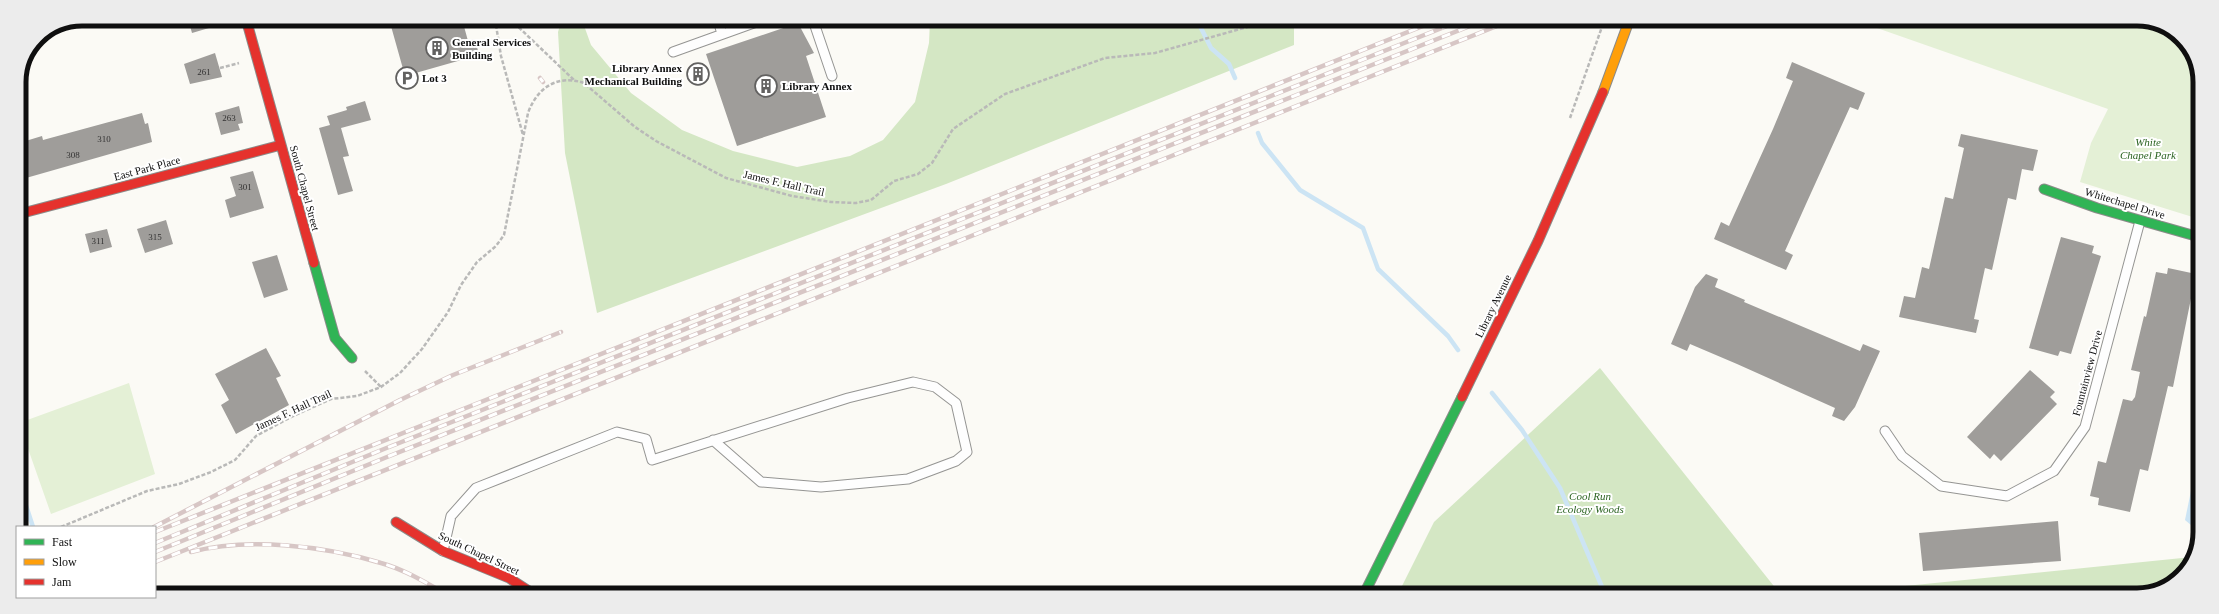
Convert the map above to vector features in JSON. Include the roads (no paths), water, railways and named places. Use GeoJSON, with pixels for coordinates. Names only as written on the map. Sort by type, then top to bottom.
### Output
{"type":"FeatureCollection","features":[{"type":"Feature","properties":{"kind":"street","name":"South Chapel Street"},"geometry":{"type":"LineString","coordinates":[[248,26],[335,338],[352,358]]}},
{"type":"Feature","properties":{"kind":"street","name":"Library Avenue"},"geometry":{"type":"LineString","coordinates":[[1367,588],[1518,284],[1569,174],[1615,63],[1627,26]]}},
{"type":"Feature","properties":{"kind":"street","name":"East Park Place"},"geometry":{"type":"LineString","coordinates":[[26,212],[281,145]]}},
{"type":"Feature","properties":{"kind":"street","name":"Whitechapel Drive"},"geometry":{"type":"LineString","coordinates":[[2044,189],[2097,208],[2193,235]]}},
{"type":"Feature","properties":{"kind":"street","name":"South Chapel Street"},"geometry":{"type":"LineString","coordinates":[[396,522],[443,551],[509,578],[524,588]]}},
{"type":"Feature","properties":{"kind":"lane"},"geometry":{"type":"LineString","coordinates":[[720,26],[722,34]]}},
{"type":"Feature","properties":{"kind":"lane"},"geometry":{"type":"LineString","coordinates":[[673,52],[745,26]]}},
{"type":"Feature","properties":{"kind":"lane"},"geometry":{"type":"LineString","coordinates":[[815,26],[832,76]]}},
{"type":"Feature","properties":{"kind":"lane","name":"Fountainview Drive"},"geometry":{"type":"LineString","coordinates":[[1885,431],[1902,456],[1941,486],[2007,496],[2054,471],[2085,427],[2140,221]]}},
{"type":"Feature","properties":{"kind":"lane"},"geometry":{"type":"LineString","coordinates":[[443,551],[451,516],[476,488],[617,432],[646,439],[652,460],[714,440],[848,398],[913,382],[935,387],[956,403],[967,452],[956,461],[908,479],[821,487],[761,482],[714,440]]}},
{"type":"Feature","properties":{"kind":"water"},"geometry":{"type":"Polygon","coordinates":[[[2193,481],[2193,527],[2185,520],[2193,481]]]}},
{"type":"Feature","properties":{"kind":"waterway"},"geometry":{"type":"LineString","coordinates":[[1200,26],[1211,48],[1229,64],[1235,78]]}},
{"type":"Feature","properties":{"kind":"waterway"},"geometry":{"type":"LineString","coordinates":[[1258,133],[1262,143],[1300,190],[1363,228],[1378,269],[1448,336],[1458,350]]}},
{"type":"Feature","properties":{"kind":"waterway"},"geometry":{"type":"LineString","coordinates":[[1492,393],[1522,430],[1560,488],[1602,588]]}},
{"type":"Feature","properties":{"kind":"waterway"},"geometry":{"type":"LineString","coordinates":[[26,506],[33,526]]}},
{"type":"Feature","properties":{"kind":"railway"},"geometry":{"type":"LineString","coordinates":[[156,532],[1423,26]]}},
{"type":"Feature","properties":{"kind":"railway"},"geometry":{"type":"LineString","coordinates":[[156,543],[384,449],[1447,26]]}},
{"type":"Feature","properties":{"kind":"railway"},"geometry":{"type":"LineString","coordinates":[[156,552],[387,457],[1470,26]]}},
{"type":"Feature","properties":{"kind":"railway"},"geometry":{"type":"LineString","coordinates":[[156,562],[1497,26]]}},
{"type":"Feature","properties":{"kind":"railway"},"geometry":{"type":"LineString","coordinates":[[540,78],[543,82]]}},
{"type":"Feature","properties":{"kind":"railway"},"geometry":{"type":"LineString","coordinates":[[156,526],[400,400],[453,375],[561,332]]}},
{"type":"Feature","properties":{"kind":"railway"},"geometry":{"type":"LineString","coordinates":[[191,552],[214,547],[262,544],[312,548],[381,563],[414,576],[435,588]]}},
{"type":"Feature","properties":{"kind":"place","name":"General Services Building"},"geometry":{"type":"Point","coordinates":[437,48]}},
{"type":"Feature","properties":{"kind":"place","name":"Library Annex Mechanical Building"},"geometry":{"type":"Point","coordinates":[698,74]}},
{"type":"Feature","properties":{"kind":"place","name":"Lot 3"},"geometry":{"type":"Point","coordinates":[407,78]}},
{"type":"Feature","properties":{"kind":"place","name":"Library Annex"},"geometry":{"type":"Point","coordinates":[766,86]}},
{"type":"Feature","properties":{"kind":"park label","name":"White Chapel Park"},"geometry":{"type":"Point","coordinates":[2148,148]}},
{"type":"Feature","properties":{"kind":"park label","name":"Cool Run Ecology Woods"},"geometry":{"type":"Point","coordinates":[1590,502]}}]}
